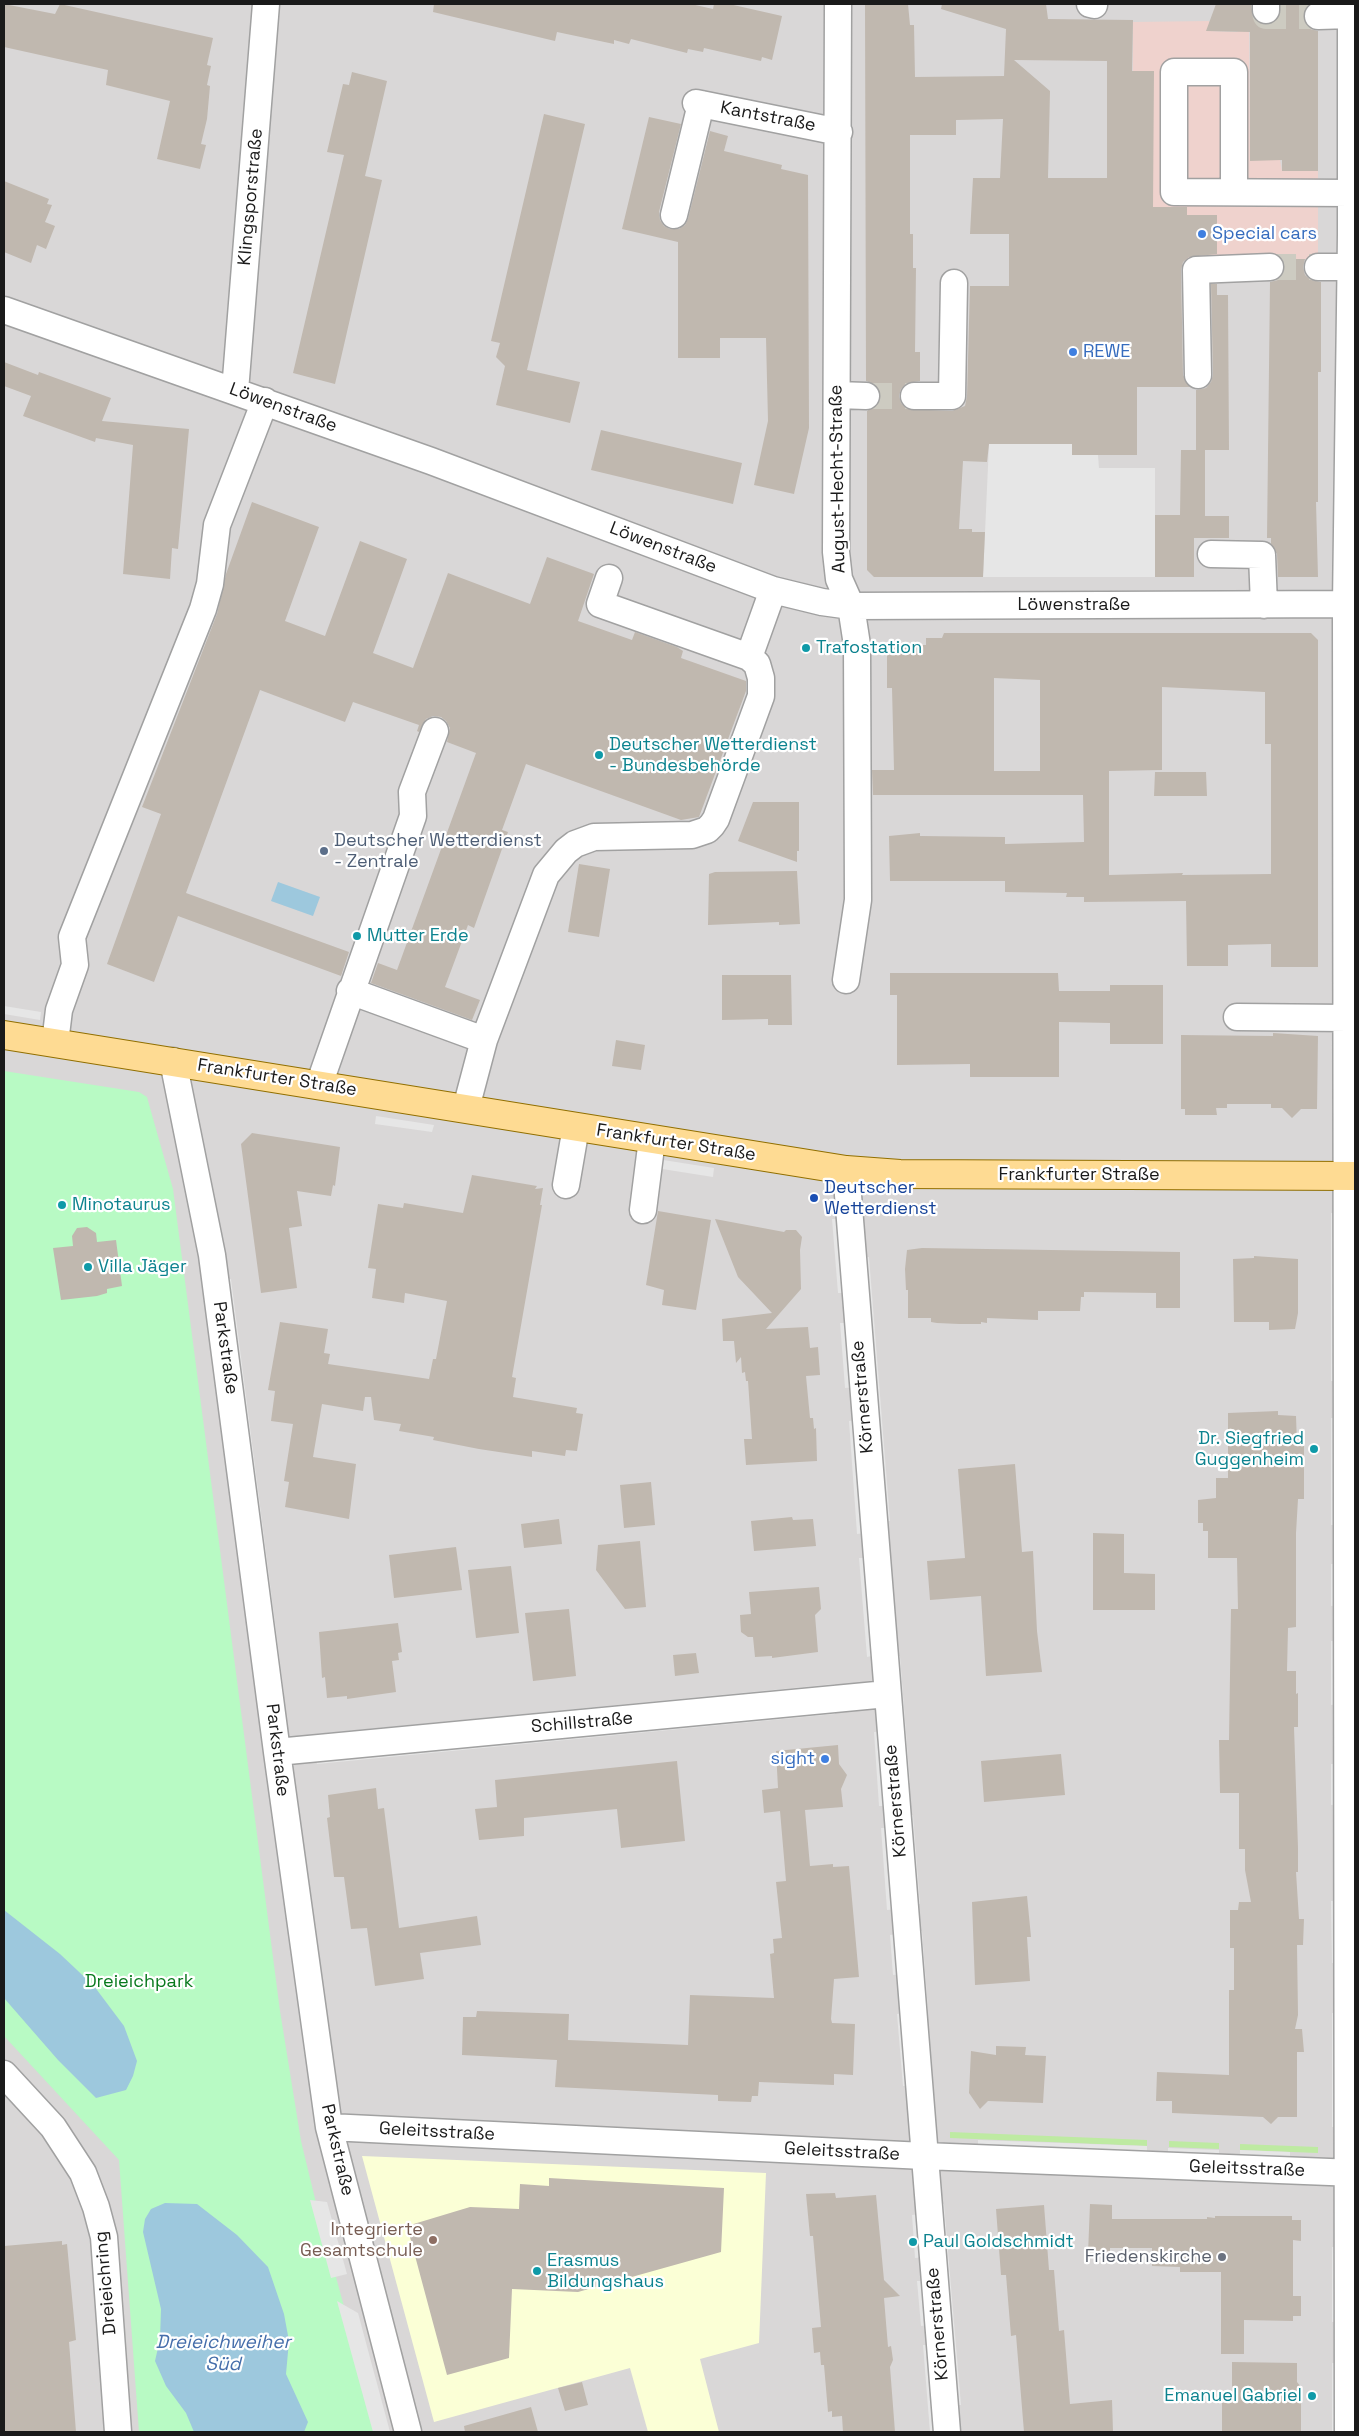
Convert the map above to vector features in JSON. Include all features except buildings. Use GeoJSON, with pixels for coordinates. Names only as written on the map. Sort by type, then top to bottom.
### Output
{"type":"FeatureCollection","features":[{"type":"Feature","properties":{"kind":"main road","name":"Frankfurter Straße"},"geometry":{"type":"LineString","coordinates":[[4,1035],[846,1170],[900,1174],[1351,1176]]}},
{"type":"Feature","properties":{"kind":"street","name":"Klingsporstraße"},"geometry":{"type":"LineString","coordinates":[[235,391],[266,4]]}},
{"type":"Feature","properties":{"kind":"street","name":"August-Hecht-Straße"},"geometry":{"type":"LineString","coordinates":[[838,4],[837,567],[838,579],[851,606],[857,645],[858,900],[846,980]]}},
{"type":"Feature","properties":{"kind":"street"},"geometry":{"type":"LineString","coordinates":[[1318,16],[1351,9],[1352,2173],[1348,2432]]}},
{"type":"Feature","properties":{"kind":"street"},"geometry":{"type":"LineString","coordinates":[[1234,192],[1234,72],[1174,72],[1174,192],[1350,193]]}},
{"type":"Feature","properties":{"kind":"street","name":"Kantstraße"},"geometry":{"type":"LineString","coordinates":[[674,215],[699,104],[839,132]]}},
{"type":"Feature","properties":{"kind":"street"},"geometry":{"type":"LineString","coordinates":[[1198,375],[1196,270],[1270,267]]}},
{"type":"Feature","properties":{"kind":"street"},"geometry":{"type":"LineString","coordinates":[[1318,267],[1350,267]]}},
{"type":"Feature","properties":{"kind":"street"},"geometry":{"type":"LineString","coordinates":[[914,396],[952,396],[954,283]]}},
{"type":"Feature","properties":{"kind":"street","name":"Löwenstraße"},"geometry":{"type":"LineString","coordinates":[[4,310],[265,401],[557,508],[773,590],[822,602],[851,606],[1350,604]]}},
{"type":"Feature","properties":{"kind":"street"},"geometry":{"type":"LineString","coordinates":[[837,395],[866,396]]}},
{"type":"Feature","properties":{"kind":"street"},"geometry":{"type":"LineString","coordinates":[[54,1043],[59,1010],[75,965],[72,937],[203,609],[210,584],[217,525],[265,401]]}},
{"type":"Feature","properties":{"kind":"street"},"geometry":{"type":"LineString","coordinates":[[1211,554],[1262,555],[1264,605]]}},
{"type":"Feature","properties":{"kind":"street"},"geometry":{"type":"LineString","coordinates":[[466,1108],[484,1040],[546,875],[566,851],[580,842],[601,836],[692,835],[706,830],[716,819],[761,696],[761,678],[757,664],[749,657],[600,604],[609,578]]}},
{"type":"Feature","properties":{"kind":"street"},"geometry":{"type":"LineString","coordinates":[[749,657],[773,590]]}},
{"type":"Feature","properties":{"kind":"street"},"geometry":{"type":"LineString","coordinates":[[319,1085],[413,816],[412,792],[435,731]]}},
{"type":"Feature","properties":{"kind":"street"},"geometry":{"type":"LineString","coordinates":[[350,992],[484,1040]]}},
{"type":"Feature","properties":{"kind":"street"},"geometry":{"type":"LineString","coordinates":[[1237,1017],[1350,1009]]}},
{"type":"Feature","properties":{"kind":"street","name":"Parkstraße"},"geometry":{"type":"LineString","coordinates":[[173,1061],[212,1255],[277,1752],[329,2127],[408,2432]]}},
{"type":"Feature","properties":{"kind":"street"},"geometry":{"type":"LineString","coordinates":[[566,1185],[576,1127]]}},
{"type":"Feature","properties":{"kind":"street"},"geometry":{"type":"LineString","coordinates":[[643,1210],[652,1140]]}},
{"type":"Feature","properties":{"kind":"street","name":"Körnerstraße"},"geometry":{"type":"LineString","coordinates":[[846,1170],[946,2432]]}},
{"type":"Feature","properties":{"kind":"street","name":"Schillstraße"},"geometry":{"type":"LineString","coordinates":[[277,1752],[887,1694]]}},
{"type":"Feature","properties":{"kind":"street","name":"Dreieichring"},"geometry":{"type":"LineString","coordinates":[[4,2074],[53,2127],[83,2173],[96,2207],[104,2236],[118,2432]]}},
{"type":"Feature","properties":{"kind":"street","name":"Geleitsstraße"},"geometry":{"type":"LineString","coordinates":[[329,2127],[924,2156],[1352,2173]]}},
{"type":"Feature","properties":{"kind":"shaded area"},"geometry":{"type":"Polygon","coordinates":[[[4,4],[1355,4],[1355,2432],[4,2432],[4,4]]]}},
{"type":"Feature","properties":{"kind":"shaded area"},"geometry":{"type":"Polygon","coordinates":[[[1209,21],[1210,31],[1237,32],[1249,22],[1250,160],[1280,160],[1282,171],[1318,171],[1318,259],[1132,260],[1133,22],[1209,21]]]}},
{"type":"Feature","properties":{"kind":"shaded area"},"geometry":{"type":"Polygon","coordinates":[[[989,444],[1072,444],[1073,455],[1098,455],[1099,468],[1155,468],[1155,577],[983,577],[989,444]]]}},
{"type":"Feature","properties":{"kind":"shaded area"},"geometry":{"type":"Polygon","coordinates":[[[4,1006],[41,1012],[40,1020],[4,1014],[4,1006]]]}},
{"type":"Feature","properties":{"kind":"shaded area"},"geometry":{"type":"Polygon","coordinates":[[[376,1116],[434,1125],[432,1132],[375,1124],[376,1116]]]}},
{"type":"Feature","properties":{"kind":"shaded area"},"geometry":{"type":"Polygon","coordinates":[[[657,1159],[714,1168],[713,1177],[656,1168],[657,1159]]]}},
{"type":"Feature","properties":{"kind":"shaded area"},"geometry":{"type":"Polygon","coordinates":[[[1331,1213],[1339,1213],[1339,1381],[1331,1381],[1331,1213]]]}},
{"type":"Feature","properties":{"kind":"shaded area"},"geometry":{"type":"Polygon","coordinates":[[[832,1219],[843,1219],[848,1293],[838,1293],[832,1219]]]}},
{"type":"Feature","properties":{"kind":"shaded area"},"geometry":{"type":"Polygon","coordinates":[[[869,1257],[890,1521],[881,1522],[860,1258],[869,1257]]]}},
{"type":"Feature","properties":{"kind":"shaded area"},"geometry":{"type":"Polygon","coordinates":[[[231,1279],[284,1693],[276,1694],[222,1280],[231,1279]]]}},
{"type":"Feature","properties":{"kind":"shaded area"},"geometry":{"type":"Polygon","coordinates":[[[840,1323],[850,1323],[855,1387],[845,1388],[840,1323]]]}},
{"type":"Feature","properties":{"kind":"shaded area"},"geometry":{"type":"Polygon","coordinates":[[[1331,1418],[1339,1418],[1339,1525],[1331,1525],[1331,1418]]]}},
{"type":"Feature","properties":{"kind":"shaded area"},"geometry":{"type":"Polygon","coordinates":[[[857,1420],[865,1533],[857,1534],[849,1421],[857,1420]]]}},
{"type":"Feature","properties":{"kind":"shaded area"},"geometry":{"type":"Polygon","coordinates":[[[859,1558],[868,1558],[876,1655],[867,1657],[859,1558]]]}},
{"type":"Feature","properties":{"kind":"shaded area"},"geometry":{"type":"Polygon","coordinates":[[[1331,1564],[1339,1564],[1339,1605],[1331,1606],[1331,1564]]]}},
{"type":"Feature","properties":{"kind":"shaded area"},"geometry":{"type":"Polygon","coordinates":[[[1331,1641],[1340,1641],[1340,1704],[1331,1705],[1331,1641]]]}},
{"type":"Feature","properties":{"kind":"shaded area"},"geometry":{"type":"Polygon","coordinates":[[[891,1656],[900,1656],[910,1783],[901,1784],[891,1656]]]}},
{"type":"Feature","properties":{"kind":"shaded area"},"geometry":{"type":"Polygon","coordinates":[[[835,1684],[835,1693],[317,1743],[315,1734],[835,1684]]]}},
{"type":"Feature","properties":{"kind":"shaded area"},"geometry":{"type":"Polygon","coordinates":[[[835,1705],[835,1714],[317,1764],[315,1755],[835,1705]]]}},
{"type":"Feature","properties":{"kind":"shaded area"},"geometry":{"type":"Polygon","coordinates":[[[883,1731],[888,1806],[879,1806],[874,1732],[883,1731]]]}},
{"type":"Feature","properties":{"kind":"shaded area"},"geometry":{"type":"Polygon","coordinates":[[[1331,1764],[1340,1764],[1340,1804],[1331,1805],[1331,1764]]]}},
{"type":"Feature","properties":{"kind":"shaded area"},"geometry":{"type":"Polygon","coordinates":[[[913,1815],[920,1904],[912,1905],[905,1816],[913,1815]]]}},
{"type":"Feature","properties":{"kind":"shaded area"},"geometry":{"type":"Polygon","coordinates":[[[881,1828],[890,1828],[896,1909],[887,1910],[881,1828]]]}},
{"type":"Feature","properties":{"kind":"shaded area"},"geometry":{"type":"Polygon","coordinates":[[[1331,1901],[1340,1901],[1340,1963],[1332,1963],[1331,1901]]]}},
{"type":"Feature","properties":{"kind":"shaded area"},"geometry":{"type":"Polygon","coordinates":[[[922,1931],[928,2010],[920,2010],[914,1932],[922,1931]]]}},
{"type":"Feature","properties":{"kind":"shaded area"},"geometry":{"type":"Polygon","coordinates":[[[898,1934],[901,1974],[893,1975],[890,1935],[898,1934]]]}},
{"type":"Feature","properties":{"kind":"shaded area"},"geometry":{"type":"Polygon","coordinates":[[[905,2013],[911,2086],[903,2086],[897,2014],[905,2013]]]}},
{"type":"Feature","properties":{"kind":"shaded area"},"geometry":{"type":"Polygon","coordinates":[[[1332,2013],[1340,2013],[1340,2127],[1332,2127],[1332,2013]]]}},
{"type":"Feature","properties":{"kind":"shaded area"},"geometry":{"type":"Polygon","coordinates":[[[978,2140],[1147,2146],[1147,2156],[978,2149],[978,2140]]]}},
{"type":"Feature","properties":{"kind":"shaded area"},"geometry":{"type":"Polygon","coordinates":[[[1168,2148],[1219,2150],[1219,2159],[1168,2157],[1168,2148]]]}},
{"type":"Feature","properties":{"kind":"shaded area"},"geometry":{"type":"Polygon","coordinates":[[[1240,2150],[1290,2152],[1290,2161],[1240,2159],[1240,2150]]]}},
{"type":"Feature","properties":{"kind":"shaded area","name":"Erasmus Bildungshaus"},"geometry":{"type":"Polygon","coordinates":[[[362,2156],[766,2173],[759,2343],[700,2359],[719,2432],[648,2432],[630,2368],[434,2422],[362,2156]]]}},
{"type":"Feature","properties":{"kind":"shaded area"},"geometry":{"type":"Polygon","coordinates":[[[310,2200],[327,2202],[347,2274],[331,2278],[310,2200]]]}},
{"type":"Feature","properties":{"kind":"shaded area"},"geometry":{"type":"Polygon","coordinates":[[[944,2204],[961,2405],[953,2405],[936,2205],[944,2204]]]}},
{"type":"Feature","properties":{"kind":"shaded area"},"geometry":{"type":"Polygon","coordinates":[[[920,2214],[924,2257],[915,2258],[912,2215],[920,2214]]]}},
{"type":"Feature","properties":{"kind":"shaded area"},"geometry":{"type":"Polygon","coordinates":[[[1332,2247],[1340,2247],[1340,2322],[1332,2322],[1332,2247]]]}},
{"type":"Feature","properties":{"kind":"shaded area"},"geometry":{"type":"Polygon","coordinates":[[[917,2281],[925,2281],[929,2325],[921,2326],[917,2281]]]}},
{"type":"Feature","properties":{"kind":"shaded area"},"geometry":{"type":"Polygon","coordinates":[[[337,2301],[358,2313],[390,2432],[373,2432],[337,2301]]]}},
{"type":"Feature","properties":{"kind":"shaded area"},"geometry":{"type":"Polygon","coordinates":[[[923,2345],[931,2345],[938,2432],[930,2432],[923,2345]]]}},
{"type":"Feature","properties":{"kind":"shaded area"},"geometry":{"type":"Polygon","coordinates":[[[1332,2363],[1340,2363],[1340,2432],[1332,2432],[1332,2363]]]}},
{"type":"Feature","properties":{"kind":"green space","name":"Dreieichpark"},"geometry":{"type":"Polygon","coordinates":[[[4,1071],[139,1092],[147,1097],[173,1189],[280,2011],[301,2141],[378,2432],[139,2432],[119,2160],[4,2036],[4,1071]]]}},
{"type":"Feature","properties":{"kind":"green space"},"geometry":{"type":"Polygon","coordinates":[[[950,2132],[1147,2140],[1147,2146],[950,2138],[950,2132]]]}},
{"type":"Feature","properties":{"kind":"green space"},"geometry":{"type":"Polygon","coordinates":[[[1169,2141],[1219,2143],[1219,2149],[1169,2147],[1169,2141]]]}},
{"type":"Feature","properties":{"kind":"green space"},"geometry":{"type":"Polygon","coordinates":[[[1240,2144],[1318,2147],[1318,2153],[1240,2150],[1240,2144]]]}},
{"type":"Feature","properties":{"kind":"water"},"geometry":{"type":"Polygon","coordinates":[[[278,882],[320,897],[313,916],[271,901],[278,882]]]}},
{"type":"Feature","properties":{"kind":"water"},"geometry":{"type":"Polygon","coordinates":[[[4,1910],[60,1954],[94,1986],[124,2026],[137,2061],[133,2076],[126,2090],[96,2098],[58,2060],[4,1998],[4,1910]]]}},
{"type":"Feature","properties":{"kind":"water","name":"Dreieichweiher Süd"},"geometry":{"type":"Polygon","coordinates":[[[165,2203],[197,2204],[237,2235],[268,2267],[284,2314],[289,2341],[286,2374],[308,2422],[304,2432],[194,2432],[186,2413],[166,2386],[155,2361],[160,2339],[161,2309],[143,2232],[145,2219],[151,2209],[165,2203]]]}},
{"type":"Feature","properties":{"kind":"tunnel"},"geometry":{"type":"LineString","coordinates":[[1266,10],[1266,16],[1318,16]]}},
{"type":"Feature","properties":{"kind":"tunnel"},"geometry":{"type":"LineString","coordinates":[[1270,267],[1318,267]]}},
{"type":"Feature","properties":{"kind":"tunnel"},"geometry":{"type":"LineString","coordinates":[[866,396],[914,396]]}},
{"type":"Feature","properties":{"kind":"place","name":"Special cars"},"geometry":{"type":"Point","coordinates":[1202,234]}},
{"type":"Feature","properties":{"kind":"place","name":"REWE"},"geometry":{"type":"Point","coordinates":[1073,352]}},
{"type":"Feature","properties":{"kind":"place","name":"Trafostation"},"geometry":{"type":"Point","coordinates":[806,648]}},
{"type":"Feature","properties":{"kind":"place","name":"Deutscher Wetterdienst - Bundesbehörde"},"geometry":{"type":"Point","coordinates":[599,755]}},
{"type":"Feature","properties":{"kind":"place","name":"Deutscher Wetterdienst - Zentrale"},"geometry":{"type":"Point","coordinates":[324,851]}},
{"type":"Feature","properties":{"kind":"place","name":"Mutter Erde"},"geometry":{"type":"Point","coordinates":[357,936]}},
{"type":"Feature","properties":{"kind":"place","name":"Deutscher Wetterdienst"},"geometry":{"type":"Point","coordinates":[814,1198]}},
{"type":"Feature","properties":{"kind":"place","name":"Minotaurus"},"geometry":{"type":"Point","coordinates":[62,1205]}},
{"type":"Feature","properties":{"kind":"place","name":"Villa Jäger"},"geometry":{"type":"Point","coordinates":[88,1267]}},
{"type":"Feature","properties":{"kind":"place","name":"Dr. Siegfried Guggenheim"},"geometry":{"type":"Point","coordinates":[1314,1449]}},
{"type":"Feature","properties":{"kind":"place","name":"sight"},"geometry":{"type":"Point","coordinates":[825,1759]}},
{"type":"Feature","properties":{"kind":"place","name":"Integrierte Gesamtschule"},"geometry":{"type":"Point","coordinates":[433,2240]}},
{"type":"Feature","properties":{"kind":"place","name":"Paul Goldschmidt"},"geometry":{"type":"Point","coordinates":[913,2242]}},
{"type":"Feature","properties":{"kind":"place","name":"Friedenskirche"},"geometry":{"type":"Point","coordinates":[1222,2257]}},
{"type":"Feature","properties":{"kind":"place","name":"Erasmus Bildungshaus"},"geometry":{"type":"Point","coordinates":[537,2271]}},
{"type":"Feature","properties":{"kind":"place","name":"Emanuel Gabriel"},"geometry":{"type":"Point","coordinates":[1312,2396]}}]}
